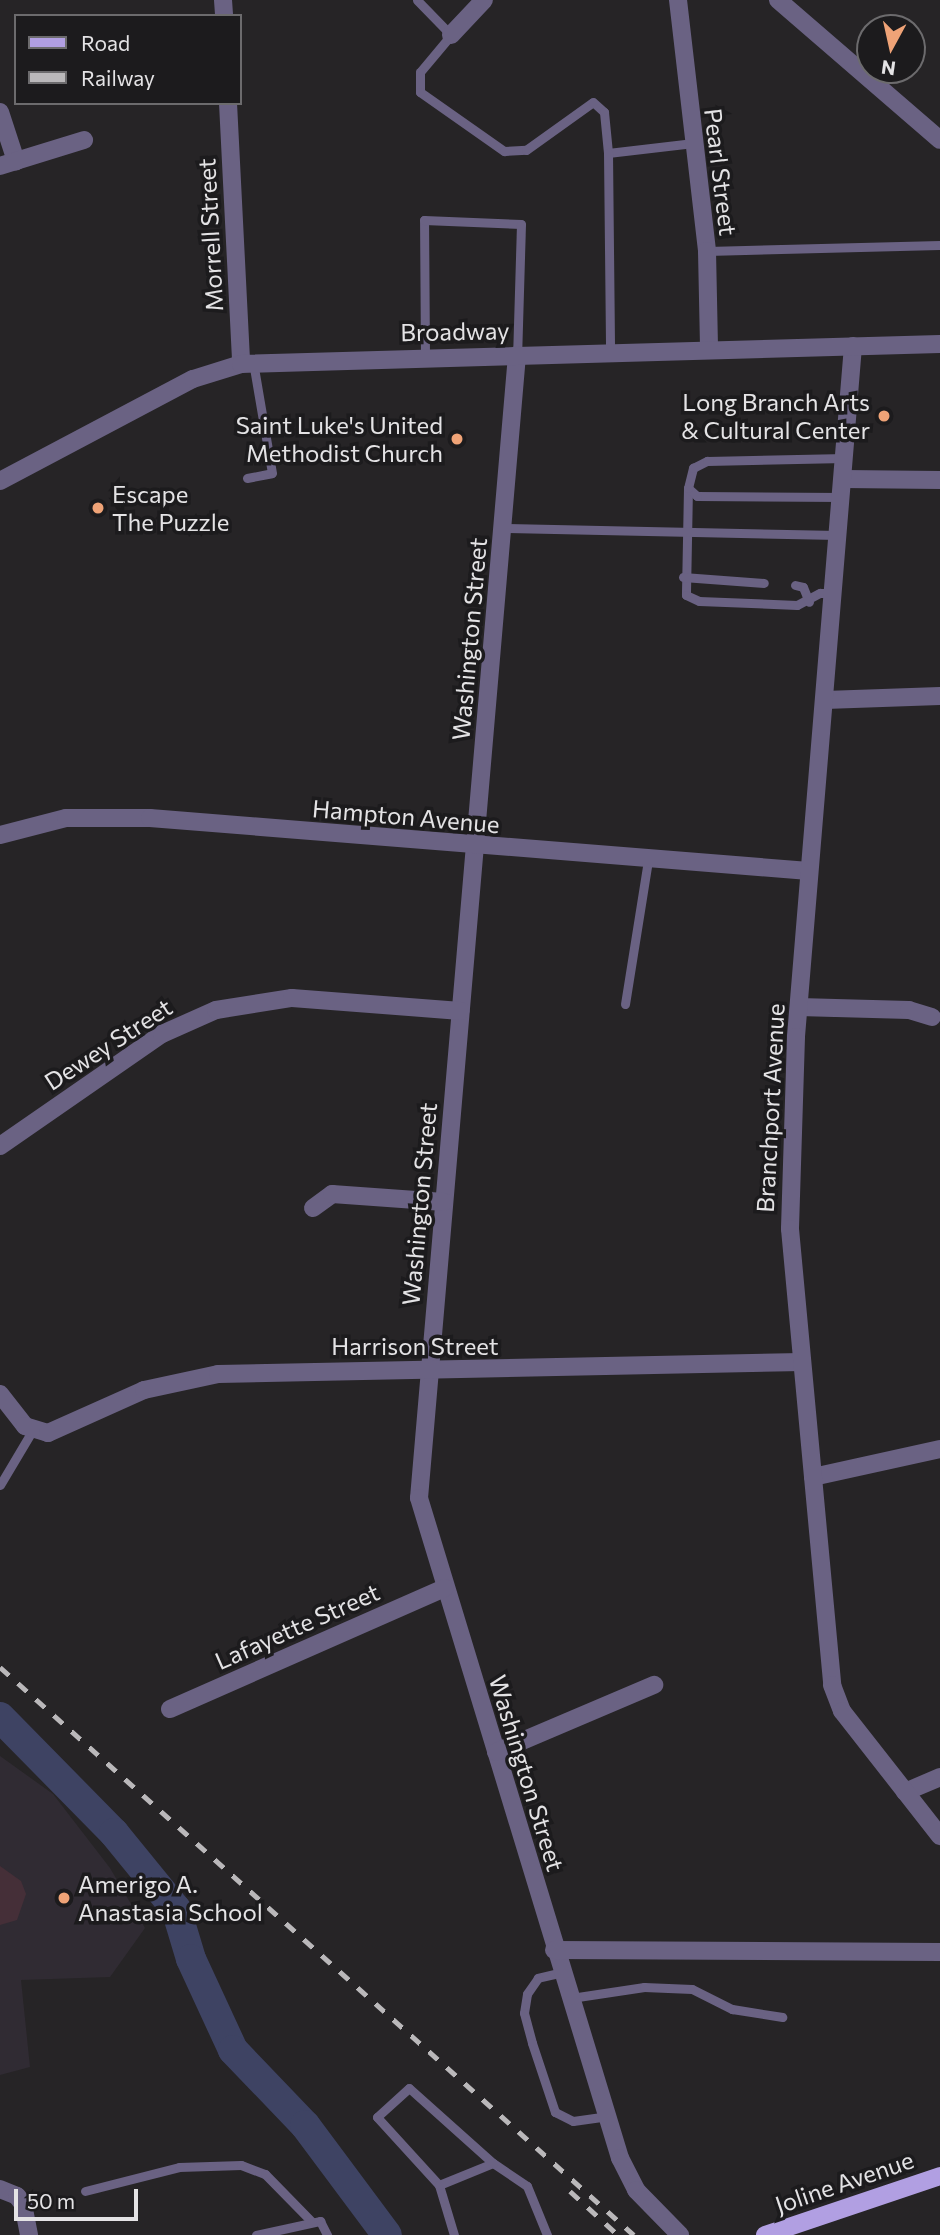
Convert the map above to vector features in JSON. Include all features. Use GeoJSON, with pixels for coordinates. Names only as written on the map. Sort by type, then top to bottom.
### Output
{"type":"FeatureCollection","features":[{"type":"Feature","properties":{"kind":"main road","name":"Joline Avenue"},"geometry":{"type":"LineString","coordinates":[[765,2235],[940,2176]]}},
{"type":"Feature","properties":{"kind":"street"},"geometry":{"type":"LineString","coordinates":[[451,35],[484,0]]}},
{"type":"Feature","properties":{"kind":"street","name":"Pearl Street"},"geometry":{"type":"LineString","coordinates":[[678,0],[707,251],[709,350]]}},
{"type":"Feature","properties":{"kind":"street"},"geometry":{"type":"LineString","coordinates":[[778,0],[940,139]]}},
{"type":"Feature","properties":{"kind":"street","name":"Morrell Street"},"geometry":{"type":"LineString","coordinates":[[228,105],[247,363]]}},
{"type":"Feature","properties":{"kind":"street"},"geometry":{"type":"LineString","coordinates":[[0,112],[8,164],[84,140]]}},
{"type":"Feature","properties":{"kind":"street","name":"Broadway"},"geometry":{"type":"LineString","coordinates":[[0,481],[193,379],[247,363],[425,356],[940,344]]}},
{"type":"Feature","properties":{"kind":"street","name":"Branchport Avenue"},"geometry":{"type":"LineString","coordinates":[[853,346],[809,871],[788,1173],[802,1362],[832,1685],[842,1711],[940,1836]]}},
{"type":"Feature","properties":{"kind":"street","name":"Washington Street"},"geometry":{"type":"LineString","coordinates":[[517,355],[419,1498],[554,1951],[563,1972],[607,2116],[632,2184],[680,2235]]}},
{"type":"Feature","properties":{"kind":"street"},"geometry":{"type":"LineString","coordinates":[[843,488],[940,480]]}},
{"type":"Feature","properties":{"kind":"street"},"geometry":{"type":"LineString","coordinates":[[825,700],[940,696]]}},
{"type":"Feature","properties":{"kind":"street","name":"Hampton Avenue"},"geometry":{"type":"LineString","coordinates":[[0,835],[37,824],[92,816],[648,861],[809,871]]}},
{"type":"Feature","properties":{"kind":"street","name":"Dewey Street"},"geometry":{"type":"LineString","coordinates":[[0,1146],[162,1034],[216,1010],[292,998],[461,1011]]}},
{"type":"Feature","properties":{"kind":"street"},"geometry":{"type":"LineString","coordinates":[[799,1007],[909,1010],[932,1017]]}},
{"type":"Feature","properties":{"kind":"street"},"geometry":{"type":"LineString","coordinates":[[313,1208],[332,1194],[444,1202]]}},
{"type":"Feature","properties":{"kind":"street","name":"Harrison Street"},"geometry":{"type":"LineString","coordinates":[[36,1432],[144,1390],[192,1377],[802,1362]]}},
{"type":"Feature","properties":{"kind":"street"},"geometry":{"type":"LineString","coordinates":[[0,1394],[36,1432]]}},
{"type":"Feature","properties":{"kind":"street"},"geometry":{"type":"LineString","coordinates":[[813,1477],[940,1449]]}},
{"type":"Feature","properties":{"kind":"street","name":"Lafayette Street"},"geometry":{"type":"LineString","coordinates":[[170,1709],[444,1588]]}},
{"type":"Feature","properties":{"kind":"street"},"geometry":{"type":"LineString","coordinates":[[496,1752],[654,1685]]}},
{"type":"Feature","properties":{"kind":"street"},"geometry":{"type":"LineString","coordinates":[[905,1792],[940,1777]]}},
{"type":"Feature","properties":{"kind":"street"},"geometry":{"type":"LineString","coordinates":[[554,1951],[940,1952]]}},
{"type":"Feature","properties":{"kind":"street"},"geometry":{"type":"LineString","coordinates":[[0,2189],[23,2204],[29,2235]]}},
{"type":"Feature","properties":{"kind":"lane"},"geometry":{"type":"LineString","coordinates":[[417,0],[451,35],[416,79],[426,100],[510,152],[526,150],[596,102],[604,112],[608,153],[610,352]]}},
{"type":"Feature","properties":{"kind":"lane"},"geometry":{"type":"LineString","coordinates":[[608,153],[693,142]]}},
{"type":"Feature","properties":{"kind":"lane","name":"Washington Street"},"geometry":{"type":"LineString","coordinates":[[425,356],[424,220],[517,222],[521,226],[517,355]]}},
{"type":"Feature","properties":{"kind":"lane"},"geometry":{"type":"LineString","coordinates":[[707,251],[940,245]]}},
{"type":"Feature","properties":{"kind":"lane","name":"Morrell Street"},"geometry":{"type":"LineString","coordinates":[[247,363],[272,473],[247,478]]}},
{"type":"Feature","properties":{"kind":"lane"},"geometry":{"type":"LineString","coordinates":[[834,593],[820,593],[809,602],[699,601],[686,595],[683,577],[686,503],[693,468],[707,461],[845,458]]}},
{"type":"Feature","properties":{"kind":"lane"},"geometry":{"type":"LineString","coordinates":[[688,488],[697,496]]}},
{"type":"Feature","properties":{"kind":"lane"},"geometry":{"type":"LineString","coordinates":[[686,503],[697,496],[843,488]]}},
{"type":"Feature","properties":{"kind":"lane"},"geometry":{"type":"LineString","coordinates":[[503,528],[687,529],[696,534],[838,535]]}},
{"type":"Feature","properties":{"kind":"lane"},"geometry":{"type":"LineString","coordinates":[[683,577],[764,583]]}},
{"type":"Feature","properties":{"kind":"lane"},"geometry":{"type":"LineString","coordinates":[[795,585],[803,587],[809,602]]}},
{"type":"Feature","properties":{"kind":"lane"},"geometry":{"type":"LineString","coordinates":[[625,1004],[648,861]]}},
{"type":"Feature","properties":{"kind":"lane"},"geometry":{"type":"LineString","coordinates":[[0,1485],[36,1432]]}},
{"type":"Feature","properties":{"kind":"lane"},"geometry":{"type":"LineString","coordinates":[[563,1972],[538,1978],[527,1994],[524,2013],[532,2043],[555,2112],[573,2121],[607,2116]]}},
{"type":"Feature","properties":{"kind":"lane"},"geometry":{"type":"LineString","coordinates":[[571,1998],[644,1987],[692,1989],[732,2009],[782,2017]]}},
{"type":"Feature","properties":{"kind":"lane"},"geometry":{"type":"LineString","coordinates":[[454,2235],[439,2185],[377,2117],[409,2088],[493,2163],[527,2186],[548,2235]]}},
{"type":"Feature","properties":{"kind":"lane"},"geometry":{"type":"LineString","coordinates":[[439,2185],[493,2163]]}},
{"type":"Feature","properties":{"kind":"lane"},"geometry":{"type":"LineString","coordinates":[[85,2191],[179,2167],[241,2165],[265,2174],[316,2221],[327,2235]]}},
{"type":"Feature","properties":{"kind":"lane"},"geometry":{"type":"LineString","coordinates":[[256,2235],[316,2221]]}},
{"type":"Feature","properties":{"kind":"shaded area","name":"Amerigo A. Anastasia School"},"geometry":{"type":"Polygon","coordinates":[[[0,1756],[53,1794],[110,1868],[145,1928],[110,1977],[21,1980],[30,2067],[0,2075],[0,1756]]]}},
{"type":"Feature","properties":{"kind":"shaded area"},"geometry":{"type":"Polygon","coordinates":[[[0,1866],[21,1881],[26,1894],[17,1920],[0,1925],[0,1866]]]}},
{"type":"Feature","properties":{"kind":"waterway"},"geometry":{"type":"LineString","coordinates":[[0,1717],[114,1833],[176,1909],[191,1959],[233,2050],[305,2125],[387,2235]]}},
{"type":"Feature","properties":{"kind":"railway"},"geometry":{"type":"LineString","coordinates":[[0,1667],[634,2235]]}},
{"type":"Feature","properties":{"kind":"railway"},"geometry":{"type":"LineString","coordinates":[[570,2191],[618,2235]]}},
{"type":"Feature","properties":{"kind":"place","name":"Long Branch Arts & Cultural Center"},"geometry":{"type":"Point","coordinates":[884,416]}},
{"type":"Feature","properties":{"kind":"place","name":"Saint Luke's United Methodist Church"},"geometry":{"type":"Point","coordinates":[457,439]}},
{"type":"Feature","properties":{"kind":"place","name":"Escape The Puzzle"},"geometry":{"type":"Point","coordinates":[98,508]}},
{"type":"Feature","properties":{"kind":"place","name":"Amerigo A. Anastasia School"},"geometry":{"type":"Point","coordinates":[64,1898]}}]}
